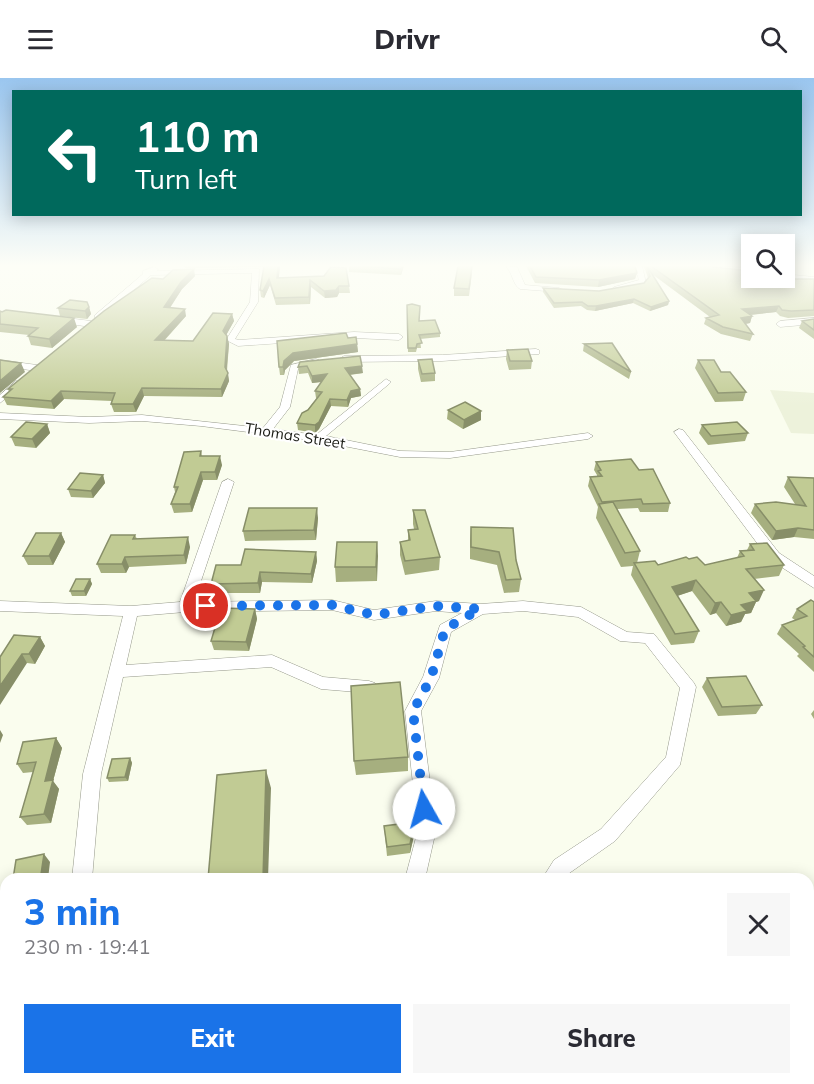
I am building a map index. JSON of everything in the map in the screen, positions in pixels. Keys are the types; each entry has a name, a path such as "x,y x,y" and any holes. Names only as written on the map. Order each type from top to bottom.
{"street":[{"path":"82,331 103,313"},
{"path":"247,313 230,340 238,343 354,335 399,337"},
{"path":"48,319 91,324"},
{"path":"780,324 814,321"},
{"path":"267,430 285,407 294,367 327,361 536,352"},
{"path":"0,400 46,361"},
{"path":"0,363 37,368"},
{"path":"318,438 386,382"},
{"name":"Thomas Street","path":"0,416 88,420 142,418 267,430 400,454 450,455 588,436"},
{"path":"679,432 774,556 814,584"},
{"path":"185,607 228,482"},
{"path":"0,606 131,611 185,607 332,605 374,615 436,606 480,609 523,606 581,612 625,637 649,638 688,687 674,760 608,835 561,867 556,873"},
{"path":"416,873 427,830 413,711 431,678 445,629 480,609"},
{"path":"83,873 92,774 131,611"},
{"path":"118,671 272,662 321,683 359,688 386,687"}],"shaded area":[{"path":"770,390 814,393 814,434 791,433"}],"building":[{"path":"0,313 31,313 74,318 49,339 28,336 38,328 0,324"},
{"path":"102,313 181,313 155,340 193,341 213,313 232,314 223,331 227,336 225,367 228,373 221,389 142,388 133,404 111,404 115,393 61,391 51,401 3,397 12,389 8,389"},
{"path":"407,313 420,313 419,321 435,320 440,333 419,335 422,343 417,344 416,348 408,348"},
{"path":"716,313 748,313 752,316 741,318 753,334 723,327 706,318 719,315"},
{"path":"814,319 814,330 802,321"},
{"path":"346,333 348,338 356,337 357,344 293,353 284,361 283,367 279,367 277,341"},
{"path":"612,343 631,372 584,344"},
{"path":"528,349 532,361 510,361 507,350"},
{"path":"360,356 362,366 345,368 360,389 351,391 347,400 330,399 319,422 315,425 297,423 302,413 308,410 322,392 315,391 327,374 312,376 307,366 298,367 300,362"},
{"path":"432,359 435,373 422,374 418,360"},
{"path":"0,360 21,363 0,381"},
{"path":"698,360 714,360 721,372 730,372 746,392 718,393"},
{"path":"465,402 481,411 464,420 448,410"},
{"path":"26,422 47,424 32,439 11,437"},
{"path":"737,422 748,433 711,436 702,425"},
{"path":"201,451 200,456 220,456 215,472 201,472 190,504 171,504 178,487 174,487 184,452"},
{"path":"631,459 639,470 653,469 670,503 643,504 641,499 602,502 590,477 602,476 596,462"},
{"path":"80,473 103,475 91,491 68,489"},
{"path":"788,477 814,478 814,530 798,528 776,531 755,504 776,502 806,506"},
{"path":"613,502 640,551 625,553 599,504"},
{"path":"249,508 317,508 314,530 243,531"},
{"path":"413,510 425,510 440,557 405,561 400,542 410,540 408,530 418,529"},
{"path":"471,527 513,528 516,560 521,579 506,580 499,552 471,547"},
{"path":"36,533 61,533 49,556 23,556"},
{"path":"111,535 135,535 133,539 188,537 184,555 125,557 122,564 97,564"},
{"path":"337,542 377,542 376,567 335,567"},
{"path":"767,543 784,565 746,569 764,590 749,593 756,601 741,605 747,611 731,615 721,602 715,603 696,580 672,587 699,631 675,634 634,563 655,561 658,565 686,557 689,559 697,557 705,565 744,556 740,551 754,550 750,544"},
{"path":"245,549 316,552 311,574 260,572 258,583 211,584 216,565 241,565"},
{"path":"76,579 90,579 84,591 70,591"},
{"path":"811,600 814,602 814,657 782,625 807,616 797,609"},
{"path":"221,608 255,609 246,642 211,641"},
{"path":"14,635 40,637 29,654 22,654 0,686 0,657"},
{"path":"746,676 762,705 722,707 707,678"},
{"path":"400,682 408,757 354,761 351,686"},
{"path":"56,738 45,781 53,780 44,814 20,817 36,762 17,764 23,742"},
{"path":"130,758 125,777 107,778 112,759"},
{"path":"266,770 263,873 209,873 217,775"},
{"path":"415,822 410,844 387,847 384,826"},
{"path":"44,854 41,873 14,873 16,860"}],"route":[{"path":"206,606 332,605 374,615 436,606 480,609 445,629 431,678 413,711 424,809"}]}
